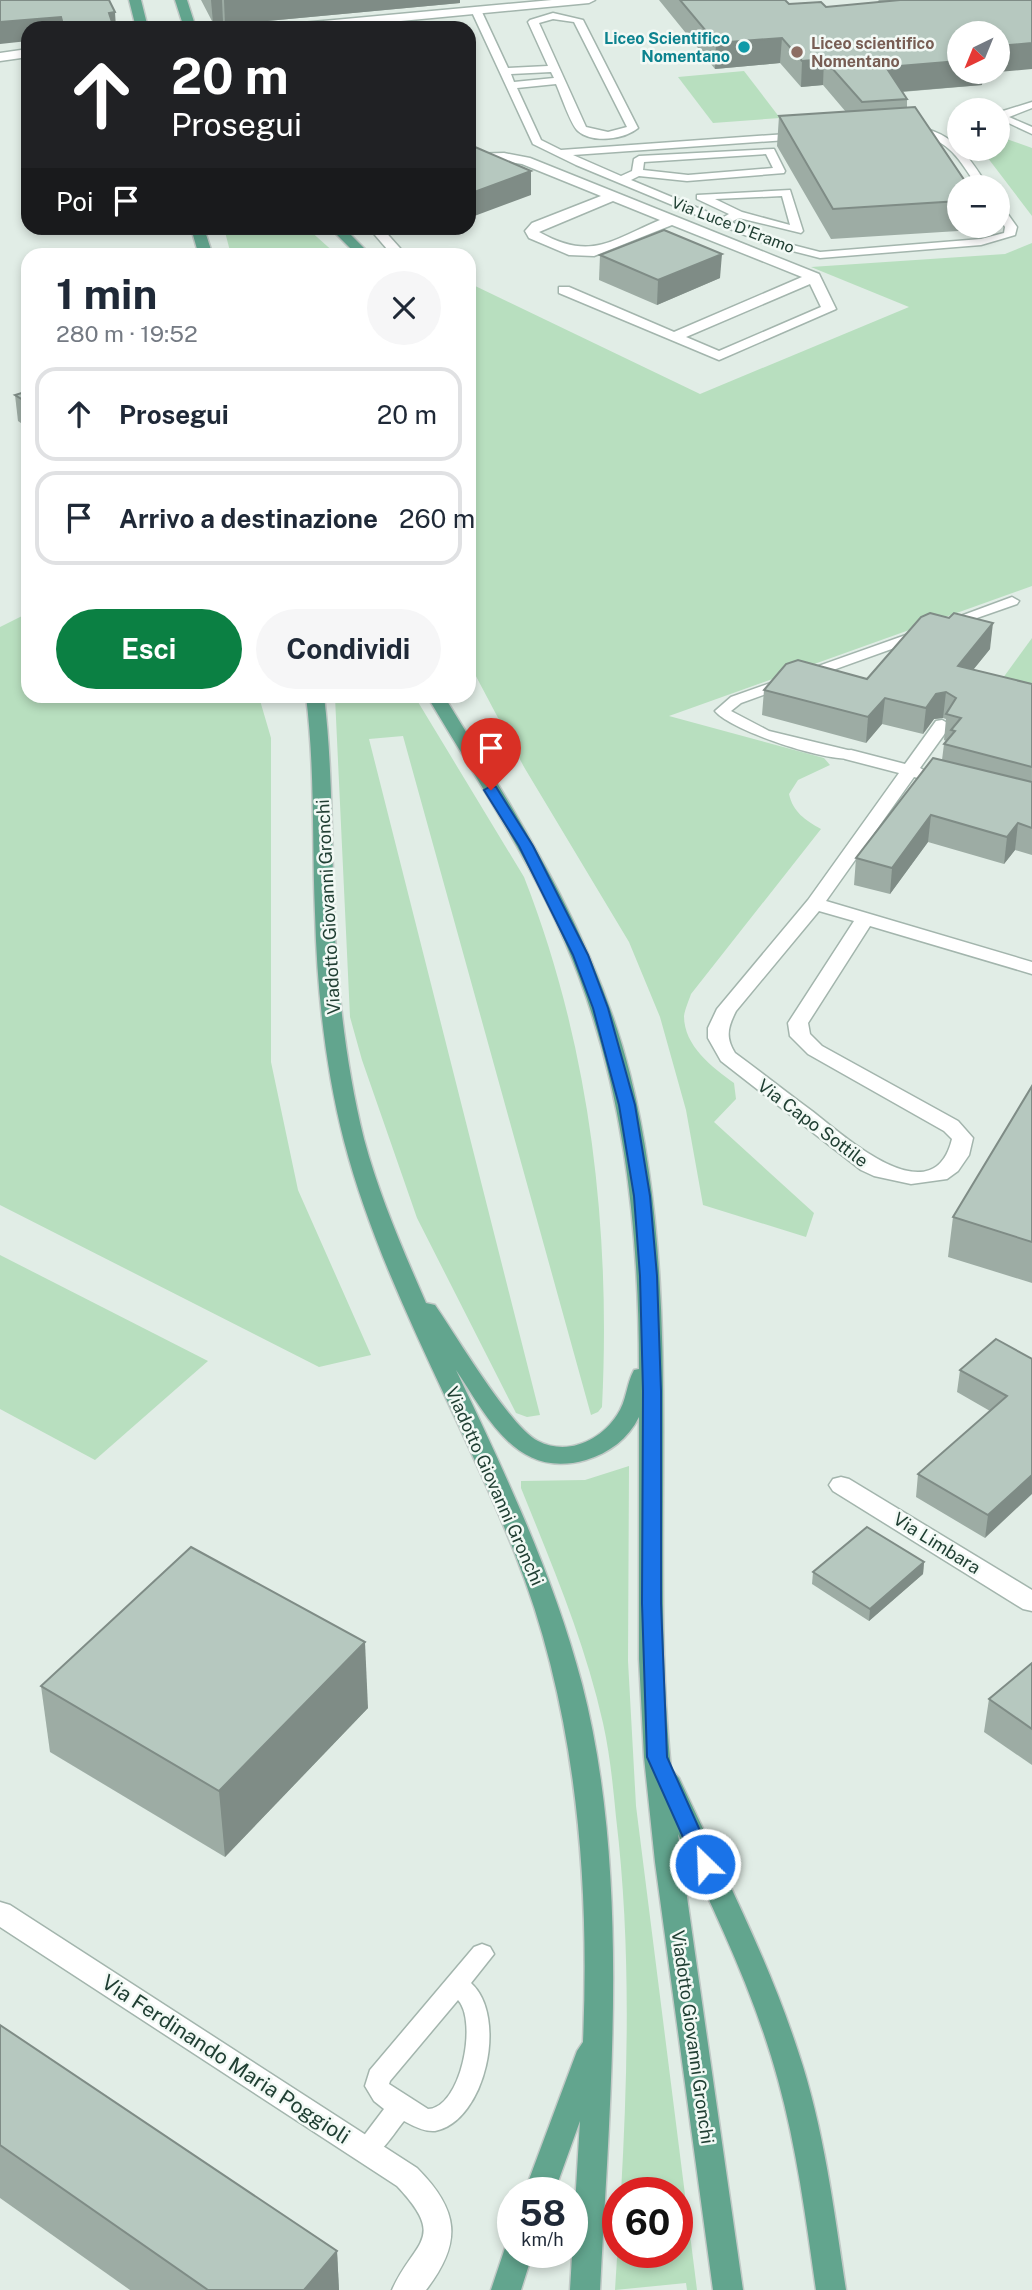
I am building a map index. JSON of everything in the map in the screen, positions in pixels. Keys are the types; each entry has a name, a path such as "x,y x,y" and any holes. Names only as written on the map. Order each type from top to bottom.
{"main road":[{"path":"135,0 140,21"},
{"path":"181,0 188,21"},
{"path":"342,235 355,244"},
{"path":"345,235 359,248"},
{"name":"Viadotto Giovanni Gronchi","path":"317,703 321,756 326,950 337,1055 355,1144 403,1277 522,1543 547,1607 568,1679 585,1758 598,1934 597,2036 585,2290"},
{"name":"Viadotto Giovanni Gronchi","path":"439,703 531,856 591,979 614,1050 627,1105 642,1196 649,1276 652,1616 657,1757 728,2290"},
{"path":"403,1277 514,1436 542,1452 567,1456 582,1454 612,1437 628,1422 639,1399 649,1276"},
{"path":"657,1757 766,1999 785,2054 813,2171 831,2290"},
{"path":"545,2177 597,2036"},
{"path":"506,2290 513,2268"}],"street":[{"path":"363,21 589,0"},
{"path":"0,57 21,54"},
{"path":"476,158 504,157 525,161 814,277 829,309 719,356 564,290"},
{"path":"613,196 537,226 532,231 534,235 573,252 594,252 672,220"},
{"path":"382,235 394,248"},
{"path":"674,337 814,277"},
{"path":"942,725 815,904 1032,968"},
{"path":"851,755 934,777"},
{"name":"Via Capo Sottile","path":"815,904 727,1009 717,1029 716,1038 737,1066 867,1165 902,1178 923,1179 941,1173 953,1164 962,1151 963,1138 951,1126 815,1050 800,1036 797,1028 865,919"},
{"name":"Via Limbara","path":"841,1485 1032,1602"},
{"name":"Via Ferdinando Maria Poggioli","path":"0,1913 407,2176 419,2187 438,2219 435,2251 407,2290"}],"lane":[{"name":"Via Luce D'Eramo","path":"477,10 537,142 560,153 773,243 820,255 999,238"},
{"path":"553,16 579,20 634,128 621,134 606,135 592,134 582,129 560,81 533,22 553,16"},
{"path":"505,71 555,69"},
{"path":"510,85 560,81"},
{"path":"1030,129 1003,118 1007,113 1032,105"},
{"path":"899,130 925,130 940,135 953,144 975,175"},
{"path":"560,153 810,135"},
{"path":"622,180 637,173 687,178 780,171 770,151 639,159 637,173"},
{"path":"786,192 797,231 744,216 701,197 786,192"},
{"path":"722,222 744,216 792,213"},
{"path":"851,755 748,729 731,721 722,711 736,700 1012,601"},
{"path":"456,1984 471,1998 477,2014 477,2050 472,2075 459,2100 448,2113 436,2120 425,2120 383,2096 377,2086 378,2077 456,1984 482,1954"},
{"path":"365,2150 401,2107"}],"green space":[{"path":"744,71 780,118 713,123 678,77"},
{"path":"1010,140 1032,148 1032,216 1010,187 1010,175 1001,175 990,161 1010,161"},
{"path":"226,235 315,235 329,248 229,248"},
{"path":"1032,243 1032,586 669,716 824,758 830,765 798,780 789,794 793,806 801,815 821,829 691,994 684,1016 685,1027 694,1046 709,1063 734,1083 736,1099 714,1122 814,1213 806,1237 703,1205 686,1110 660,1017 629,942 524,767 476,676 476,286 700,394 909,307 811,267 1005,254"},
{"path":"21,616 21,703 261,703 271,738 271,1062 298,1190 371,1355 319,1367 0,1205 0,627"},
{"path":"1032,638 1032,698 995,689"},
{"path":"335,703 419,703 524,877 547,941 565,1006 580,1071 599,1205 604,1340 602,1407 598,1412 591,1415 403,736 369,739 540,1415 527,1417 516,1413 417,1218 362,1060 350,1017"},
{"path":"0,1255 208,1361 95,1460 0,1409"},
{"path":"629,1466 628,1661 636,1806 683,2177 622,2177 626,1958 621,1864 609,1758 596,1693 577,1633 521,1488 521,1481 585,1480"},
{"path":"693,2258 697,2290 687,2290 686,2283 615,2290 616,2268 693,2268"}],"building":[{"path":"0,0 109,0 115,12 109,13 112,21 62,21 61,17 0,22"},
{"path":"680,0 785,0 789,4 821,2 826,7 900,0 1032,0 1032,43 1010,45 1010,21 947,21 947,62 886,67 907,99 862,102 824,59 802,61 782,38 716,43"},
{"path":"915,107 947,154 947,161 951,161 961,175 947,175 947,202 833,209 779,116"},
{"path":"476,147 531,171 476,191"},
{"path":"664,230 722,254 658,280 600,255"},
{"path":"930,613 949,618 954,613 993,623 958,666 1032,684 1032,767 944,744 961,718 946,714 956,698 946,692 936,694 926,708 885,698 868,717 764,690 786,664 798,660 867,679 921,617"},
{"path":"933,758 1032,782 1032,828 1018,823 1007,837 931,815 892,868 856,858"},
{"path":"1032,1086 1032,1242 953,1217"},
{"path":"996,1339 1032,1359 1032,1475 988,1515 918,1474 1007,1396 960,1370"},
{"path":"867,1527 924,1562 870,1609 813,1572"},
{"path":"191,1547 365,1642 219,1791 41,1686"},
{"path":"1032,1663 1032,1729 989,1699"},
{"path":"0,2025 337,2251 304,2290 208,2290 0,2145"}],"place":[{"name":"Liceo Scientifico Nomentano","path":"744,47"},
{"name":"Liceo scientifico Nomentano","path":"797,52"}],"route":[{"path":"491,790 526,846 581,955 614,1050 627,1105 642,1196 649,1276 652,1391 650,1520 657,1757 705,1864"}]}
